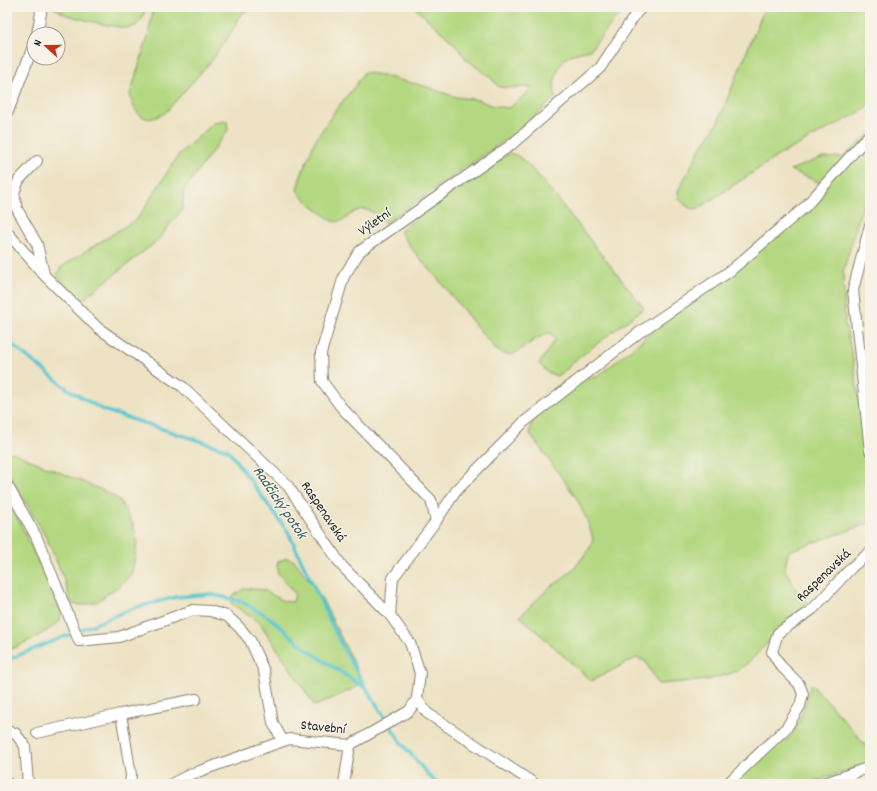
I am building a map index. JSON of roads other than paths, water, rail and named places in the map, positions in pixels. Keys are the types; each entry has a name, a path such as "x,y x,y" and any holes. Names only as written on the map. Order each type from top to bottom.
{"street":[{"path":"38,26 41,13 40,7"},
{"name":"Výletní","path":"436,521 431,500 341,407 322,381 321,353 344,276 360,250 511,145 600,68 637,12 643,7"},
{"path":"7,114 26,65"},
{"path":"390,615 393,578 436,521 456,491 524,422 640,332 730,271 805,207 870,134"},
{"path":"37,161 19,180 14,193 17,209 37,244 45,276"},
{"path":"870,225 853,290 870,451"},
{"name":"Raspenavská","path":"7,232 45,276 98,328 183,388 288,486 342,566 390,615 410,643 420,673 417,699"},
{"path":"7,485 36,536 79,641 119,637 193,610 210,611 227,616 250,640 264,671 273,723 282,741"},
{"name":"Raspenavská","path":"727,784 787,727 800,706 803,694 799,684 780,665 772,652 778,633 813,609 852,568 870,552"},
{"path":"37,733 196,699"},
{"path":"417,699 426,713 535,784"},
{"name":"Stavební","path":"171,784 190,775 290,739 350,745 409,711 417,699"},
{"path":"121,714 131,776 130,784"},
{"path":"7,731 15,733 25,746 28,784"},
{"path":"344,784 350,745"},
{"path":"816,784 828,782 870,767"}],"waterway":[{"name":"Radčický potok","path":"7,339 16,348 69,390 103,410 228,450 288,532 343,648 366,688 402,744 437,784"},
{"path":"7,660 134,608 176,597 210,594 240,601 269,617 306,649 365,688"}]}
